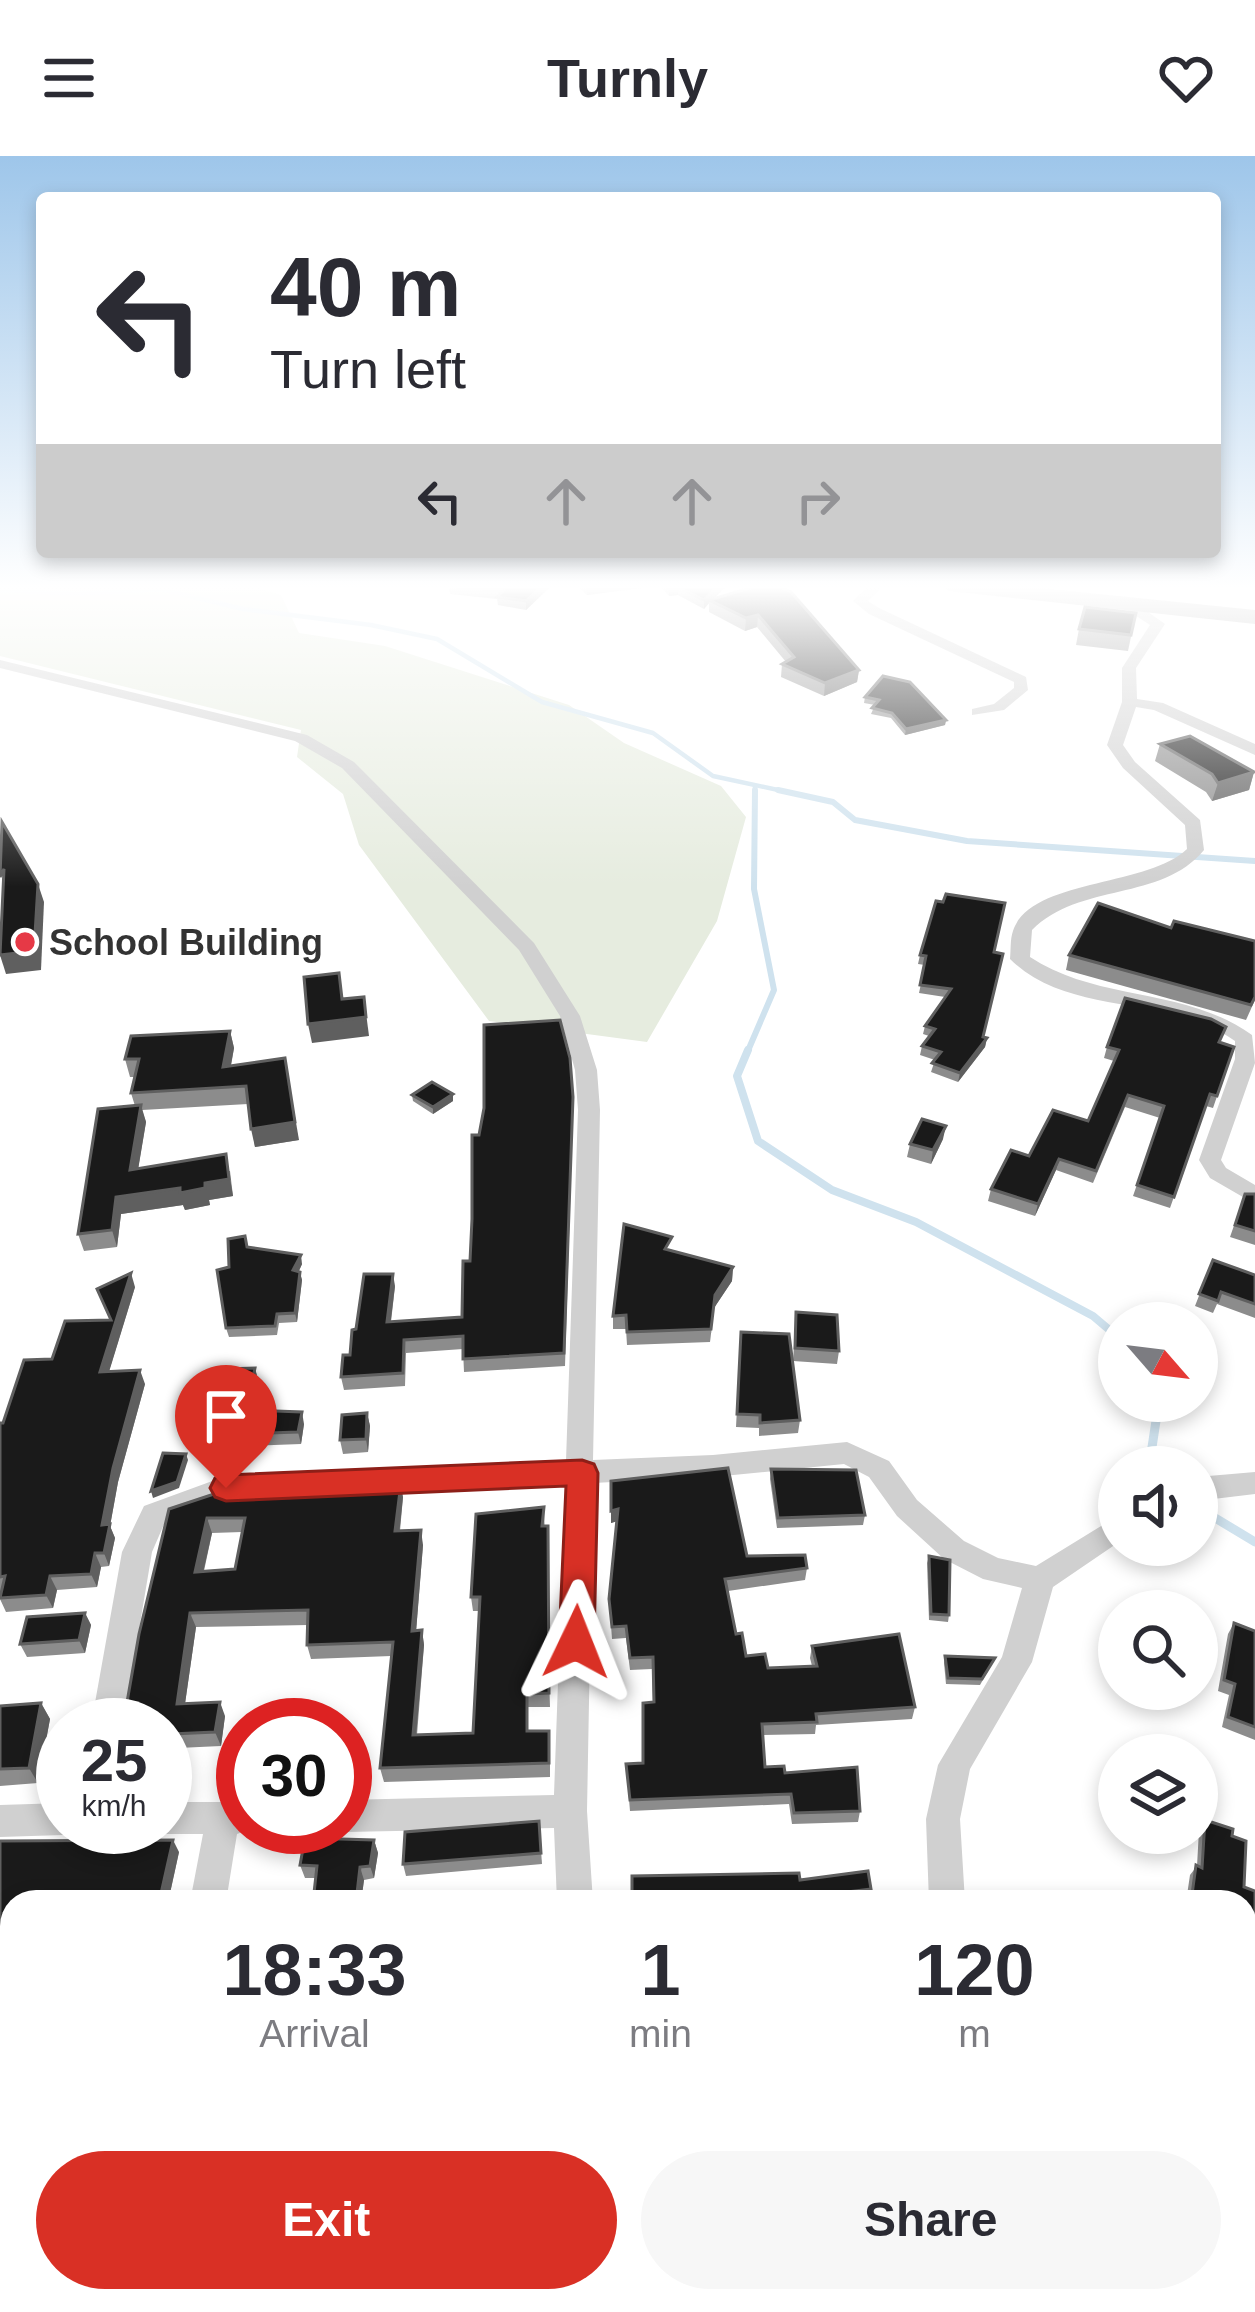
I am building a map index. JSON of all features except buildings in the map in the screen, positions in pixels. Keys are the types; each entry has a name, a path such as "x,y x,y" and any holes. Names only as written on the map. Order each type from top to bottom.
{"street":[{"path":"88,686 302,738 348,765 527,947 570,1016 586,1070 589,1179 570,1811 574,1890"},
{"path":"977,712 1000,707 1021,686"},
{"path":"1130,686 1130,702 1115,745 1129,766 1195,824 1200,838 1197,848 1190,861 1171,870 1129,885 1074,893 1031,916 1018,939 1020,958 1046,976 1205,1018 1240,1033 1248,1046 1246,1059 1210,1160 1218,1173 1255,1196"},
{"path":"1130,702 1158,706 1255,750"},
{"path":"112,1698 137,1552 154,1514 199,1495 260,1484 582,1473 856,1455 879,1469 907,1508 954,1550 993,1570 1040,1579"},
{"path":"1218,1487 1255,1483"},
{"path":"946,1890 943,1819 954,1766 1016,1662 1040,1579 1098,1541"},
{"path":"372,1815 570,1811"},
{"path":"0,1821 36,1820"},
{"path":"212,1890 222,1854"}],"shaded area":[{"path":"120,686 509,686 569,705 624,743 721,786 746,817 717,921 647,1042 489,1021 359,845 343,794 297,757 301,730"}],"waterway":[{"path":"515,686 542,702 653,733 713,776 792,793"},
{"path":"747,1053 774,990 754,889 755,790"},
{"path":"778,790 833,802 855,820 967,841 1255,861"},
{"path":"748,1050 737,1076 758,1141 832,1190 916,1222 1098,1320"},
{"path":"1152,1446 1156,1422"},
{"path":"1218,1520 1255,1542"}],"place":[{"name":"School Building","path":"25,942"}],"route":[{"path":"226,1488 582,1473 576,1642"}]}
